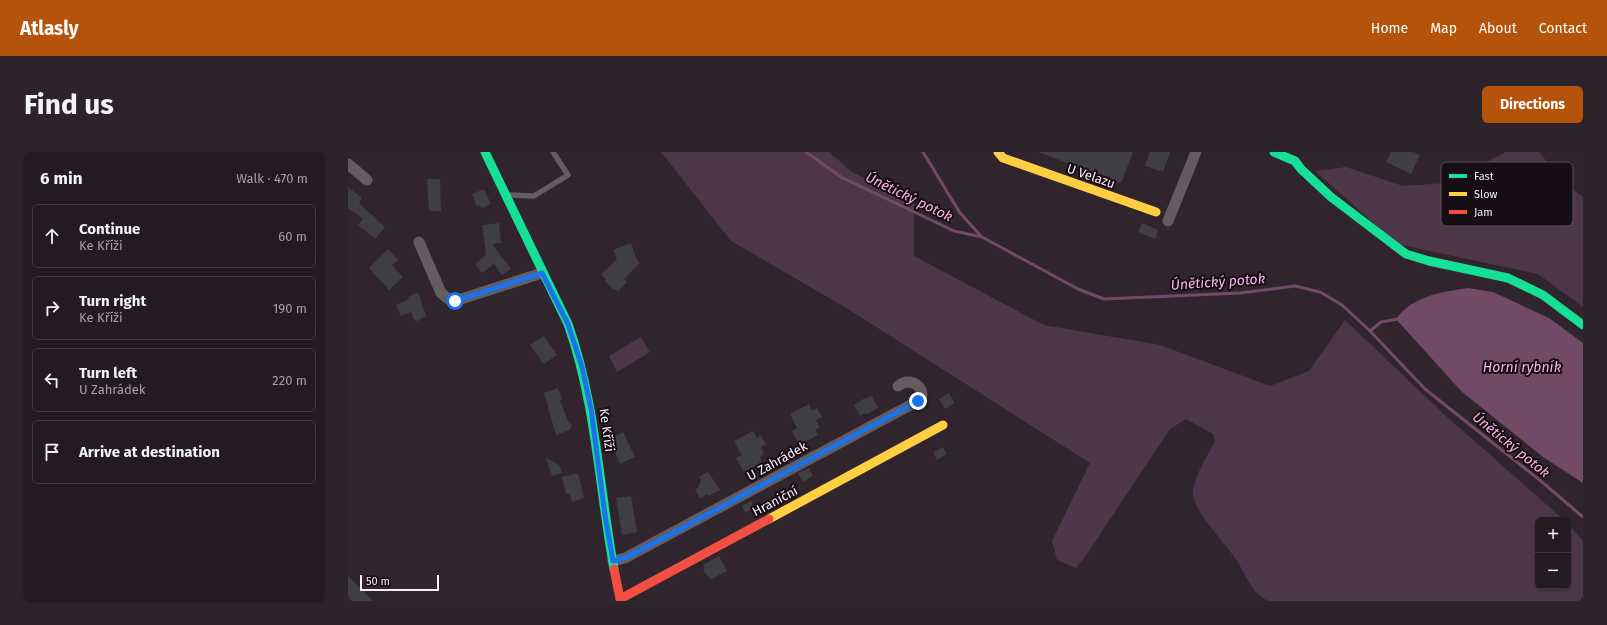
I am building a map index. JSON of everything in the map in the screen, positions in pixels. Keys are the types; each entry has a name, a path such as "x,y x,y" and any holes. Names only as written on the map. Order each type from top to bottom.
{"street":[{"name":"Ke Kříži","path":"485,152 542,273 568,324 582,367 591,409 605,515 620,599"},
{"name":"U Velazu","path":"998,152 1003,158 1156,212"},
{"path":"1168,221 1196,152"},
{"path":"1274,152 1295,160 1301,169 1331,197 1406,254 1429,261 1508,278 1543,295 1583,325"},
{"path":"348,164 367,180"},
{"path":"419,242 441,293 447,298 455,301 542,273"},
{"name":"U Zahrádek","path":"613,561 625,558 725,505 918,401 922,395 921,390 916,384 909,381 903,382 898,386"},
{"name":"Hraniční","path":"620,599 943,425"}],"lane":[{"path":"505,195 534,196 568,175 553,152"}],"shaded area":[{"path":"661,152 829,152 852,172 914,201 914,256 1044,325 1160,345 1270,386 1309,371 1345,320 1446,416 1561,517 1535,517 1535,589 1571,589 1571,527 1583,541 1583,601 1268,601 1255,591 1237,561 1199,511 1193,495 1193,489 1201,468 1215,442 1213,434 1186,419 1170,429 1087,554 1076,568 1057,560 1052,541 1090,463 848,309 731,241"},
{"path":"1506,152 1539,152 1547,162 1486,162"},
{"path":"1346,167 1403,186 1441,183 1441,226 1573,226 1573,190 1583,197 1583,307 1538,274 1397,244 1315,171"},
{"path":"641,337 650,352 617,372 609,356"}],"water":[{"name":"Horní rybník","path":"1468,288 1493,292 1549,318 1583,343 1583,483 1543,457 1461,391 1396,319 1410,305 1428,296"}],"building":[{"path":"1038,152 1133,152 1121,183"},
{"path":"1150,152 1170,152 1163,172 1145,166"},
{"path":"1391,152 1413,152 1420,155 1411,174 1386,162"},
{"path":"427,179 440,179 441,211 429,211"},
{"path":"348,187 362,198 359,203 385,227 375,239 358,225 363,219 348,208"},
{"path":"484,189 491,204 482,208 480,205 477,206 472,194"},
{"path":"499,223 501,243 492,244 511,269 502,275 494,264 482,273 475,264 486,255 482,225"},
{"path":"1142,223 1158,230 1156,239 1138,232"},
{"path":"631,243 637,260 640,263 624,279 627,282 618,292 605,281 606,280 601,274 617,259 613,250"},
{"path":"388,249 398,260 392,265 403,277 389,290 369,268"},
{"path":"418,292 426,316 417,321 414,320 411,312 401,316 396,305 409,299 408,297"},
{"path":"544,336 557,355 544,364 530,345"},
{"path":"558,388 562,399 560,400 566,416 569,423 572,424 570,430 556,435 544,393"},
{"path":"949,393 954,403 945,409 939,399"},
{"path":"872,396 878,408 860,416 854,405 861,400"},
{"path":"809,404 812,411 817,408 822,417 816,420 820,427 815,430 818,435 799,445 792,431 797,428 790,414"},
{"path":"753,431 757,438 761,435 766,444 761,447 764,454 760,457 762,462 744,472 736,458 742,455 734,441"},
{"path":"623,432 635,457 620,464 609,439"},
{"path":"943,447 947,454 937,460 933,452"},
{"path":"546,458 559,465 562,473 552,476"},
{"path":"809,468 813,476 803,482 798,473"},
{"path":"708,472 720,490 709,496 708,494 700,498 695,489 698,488 701,480 699,477"},
{"path":"578,473 584,498 572,502 570,494 566,494 562,477"},
{"path":"631,496 637,532 622,535 616,498"},
{"path":"751,501 754,508 745,513 742,506"},
{"path":"719,556 727,571 711,579 703,571 705,568 703,565"},
{"path":"348,576 373,601 348,601"}],"waterway":[{"name":"Únětický potok","path":"806,152 841,177 954,231 982,237 1078,289 1104,299 1240,293 1295,286 1320,292 1342,305 1370,331 1425,389 1542,482 1583,517"},
{"path":"923,152 960,213 982,237"},
{"path":"1370,331 1381,322 1398,319"}],"traffic: fast":[{"path":"485,152 568,324 585,384 591,415 614,569"},
{"path":"1274,152 1295,161 1301,169 1331,197 1406,254 1429,261 1508,278 1543,295 1583,325"}],"traffic: slow":[{"path":"998,152 1003,158 1156,212"},
{"path":"769,519 943,425"}],"traffic: jam":[{"path":"614,569 620,599 769,519"}],"route":[{"path":"455,301 542,273 568,324 582,367 591,409 605,515 613,561 625,558 658,541 918,401"}]}
